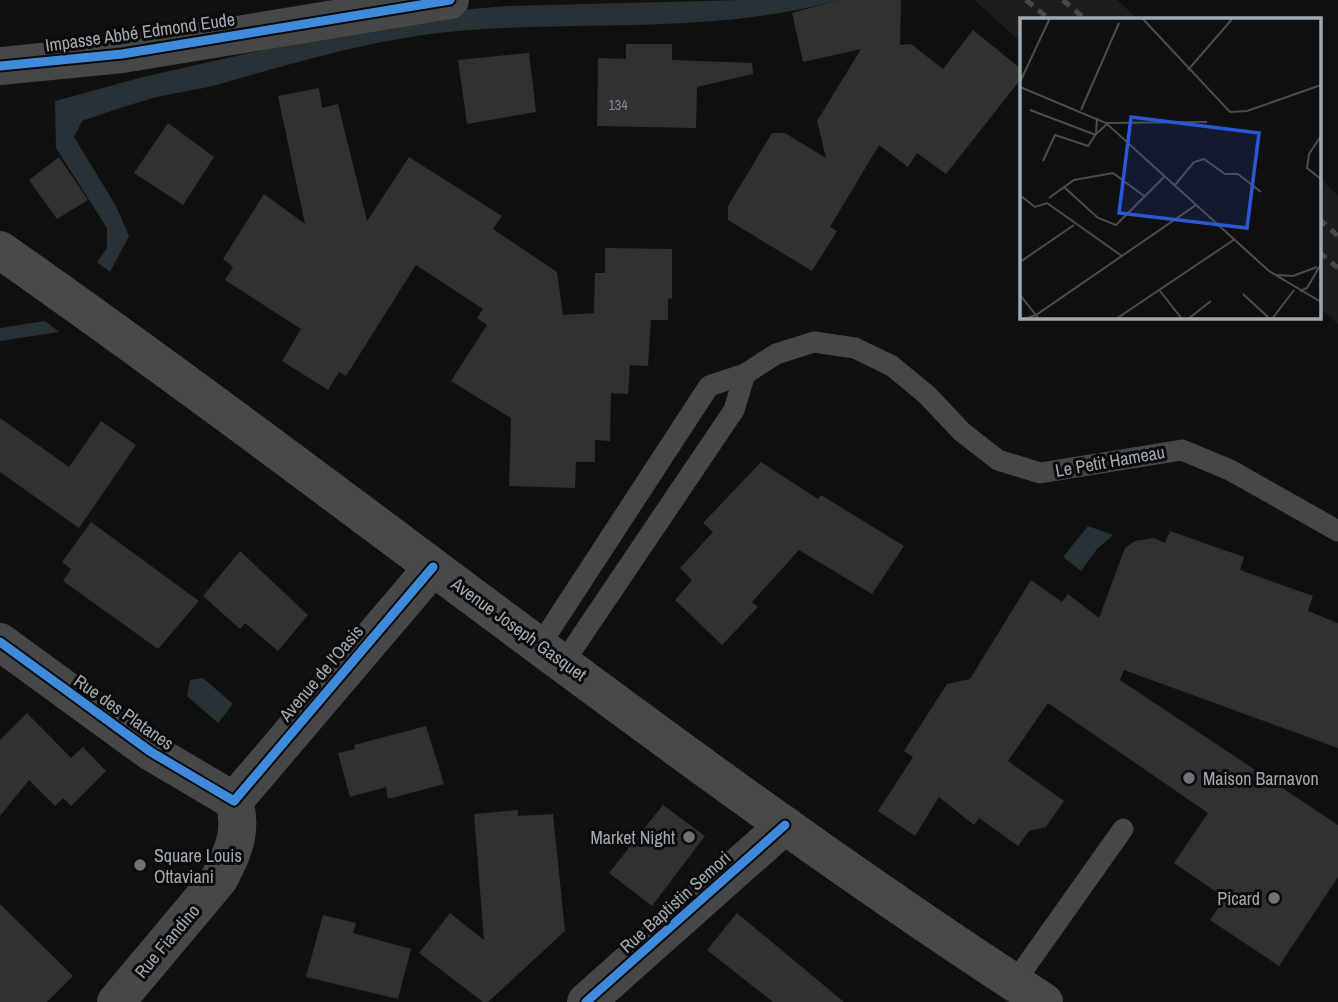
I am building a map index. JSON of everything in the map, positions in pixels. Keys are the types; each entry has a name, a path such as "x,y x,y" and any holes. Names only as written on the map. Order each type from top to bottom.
{"main road":[{"name":"Avenue Joseph Gasquet","path":"0,250 130,341 785,825 1029,992"}],"street":[{"name":"Impasse Abbé Edmond Eude","path":"0,66 122,54 450,0"},
{"name":"Avenue de l'Oasis","path":"234,801 433,567"},
{"name":"Rue des Platanes","path":"0,642 151,752 234,801"},
{"name":"Rue Fiandino","path":"116,1002 219,879 232,855 237,838 239,824 234,801"},
{"name":"Rue Baptistin Semori","path":"586,1002 785,825"}],"lane":[{"name":"Le Petit Hameau","path":"552,653 709,386 745,374 776,354 814,342 855,348 892,366 927,396 961,432 998,460 1040,473 1182,450 1230,470 1338,531"},
{"path":"552,653 734,410 745,374"},
{"path":"1029,992 1123,829"}],"shaded area":[{"path":"838,0 791,11 697,22 506,28 428,34 338,52 211,86 152,98 82,121 74,137 116,206 129,236 110,272 97,262 107,248 107,228 56,148 55,101 143,77 391,21 459,10 508,6"},
{"path":"974,0 1117,0 1137,18 1020,18 1020,41"},
{"path":"1320,179 1338,195 1338,324 1320,308"},
{"path":"45,321 59,332 0,341 0,328"},
{"path":"1088,526 1113,535 1097,549 1081,571 1063,557"},
{"path":"203,678 233,704 218,723 187,696 190,680"}],"building":[{"path":"838,0 901,0 900,45 911,44 943,69 973,30 1020,68 1020,80 946,174 917,153 908,167 879,145 830,227 837,231 812,271 728,220 728,206 772,133 785,133 826,158 817,121 861,49 803,62 792,13"},
{"path":"626,44 672,44 672,60 752,63 753,74 697,87 696,128 597,126 598,58 626,59"},
{"path":"529,53 536,112 467,124 458,60"},
{"path":"319,88 322,108 338,104 367,221 409,157 502,216 493,229 557,272 563,315 594,313 595,273 605,273 605,248 672,249 672,299 668,298 668,320 651,320 648,366 630,365 628,394 611,393 610,441 595,440 595,462 576,462 575,488 509,486 511,418 451,381 487,325 477,318 483,309 416,265 346,376 339,372 328,390 282,361 301,329 225,280 233,267 223,259 264,194 305,224 278,96"},
{"path":"168,123 214,157 183,205 134,173"},
{"path":"59,157 88,200 57,219 29,180"},
{"path":"0,418 69,467 101,421 136,445 79,528 0,472"},
{"path":"761,462 818,499 821,495 904,546 872,594 799,550 752,602 758,607 722,645 675,600 692,580 680,568 713,532 703,523"},
{"path":"91,522 199,601 158,649 63,581 71,569 62,562"},
{"path":"1170,531 1244,557 1240,570 1313,596 1308,611 1338,623 1338,748 1124,670 1120,680 1338,825 1338,877 1279,966 1210,920 1225,898 1174,863 1208,813 1048,703 1008,761 1064,801 1046,827 1029,831 1018,846 979,818 974,825 939,797 915,836 878,811 913,757 904,751 947,684 970,679 1031,580 1062,602 1068,594 1099,618 1125,548 1135,541 1154,538 1165,543"},
{"path":"240,551 308,615 278,651 245,623 240,629 203,596"},
{"path":"27,713 71,758 83,747 106,771 71,806 63,798 55,806 29,780 0,816 0,740"},
{"path":"426,726 444,784 388,799 386,787 350,797 338,753 355,749 354,745"},
{"path":"663,805 705,836 652,906 609,873"},
{"path":"518,810 518,816 553,814 565,931 488,1002 483,1002 419,953 450,913 484,940 474,814"},
{"path":"0,904 73,976 47,1002 0,1002"},
{"path":"737,913 844,1002 773,1002 707,950"},
{"path":"323,915 356,923 353,933 411,949 398,999 306,977"}],"railway":[{"path":"1026,0 1048,18"},
{"path":"1063,0 1084,18"},
{"path":"1320,220 1338,236"},
{"path":"1320,253 1338,268"}],"cycle path":[{"path":"0,66 122,54 450,0"},
{"path":"0,642 151,752 234,801 433,567"},
{"path":"586,1002 785,825"}],"place":[{"name":"Maison Barnavon","path":"1189,778"},
{"name":"Market Night","path":"689,837"},
{"name":"Square Louis Ottaviani","path":"140,865"},
{"name":"Picard","path":"1274,898"}]}
